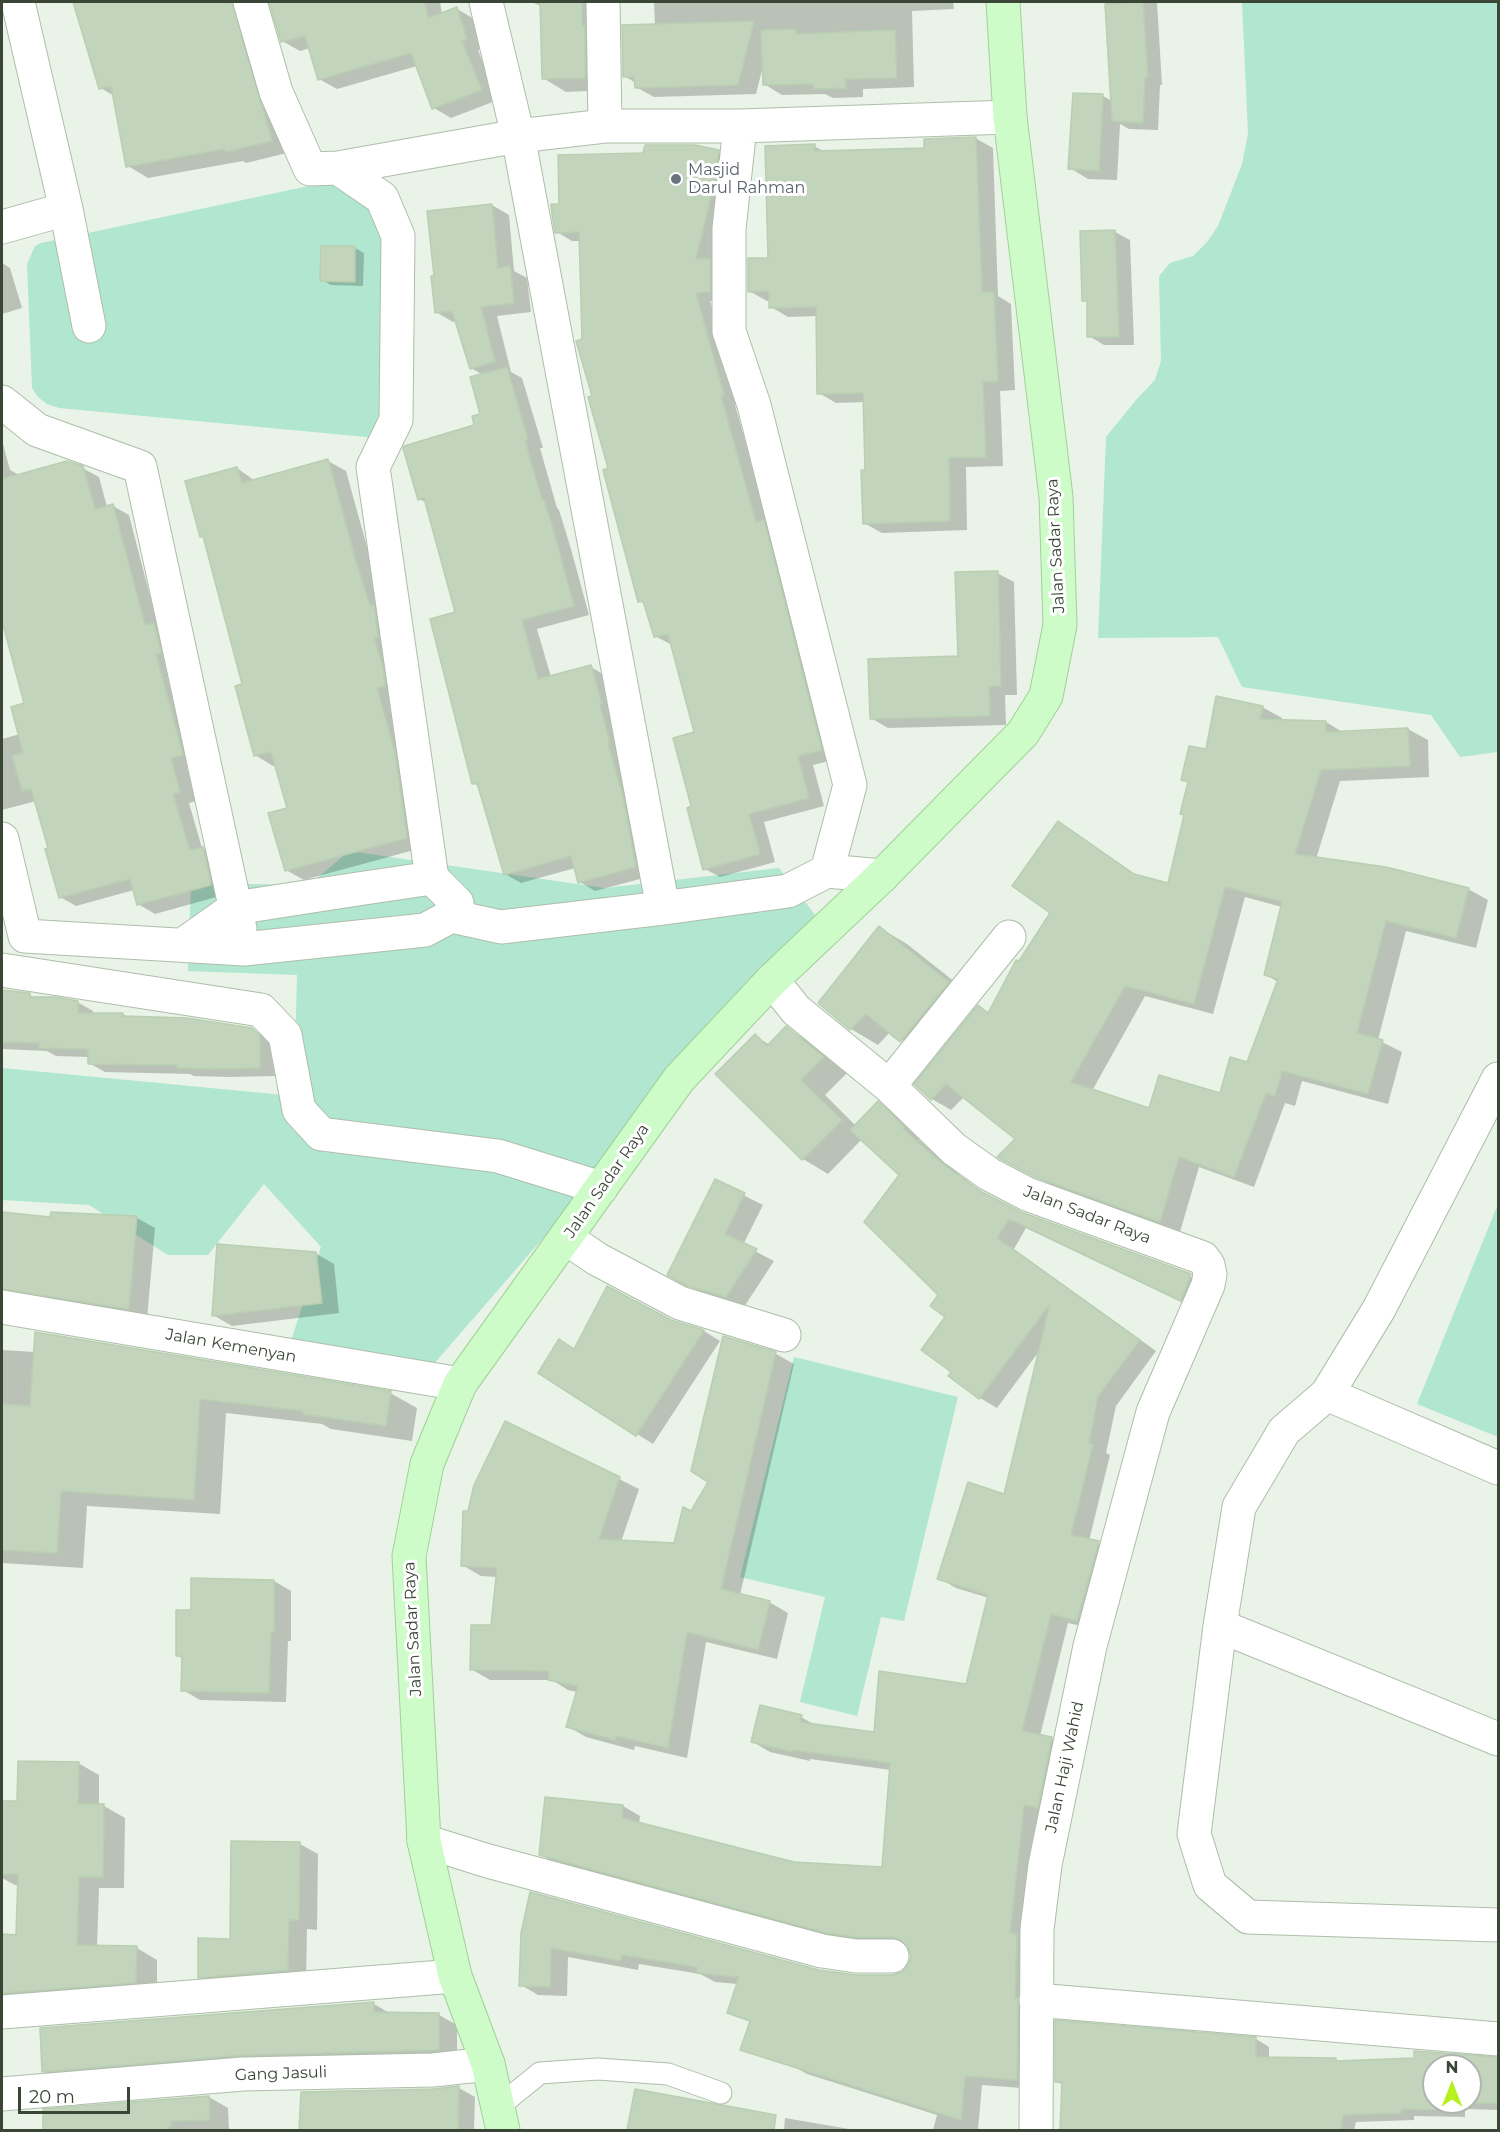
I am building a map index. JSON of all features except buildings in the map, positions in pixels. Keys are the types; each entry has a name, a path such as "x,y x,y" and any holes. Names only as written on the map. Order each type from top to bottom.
{"street":[{"path":"18,2 66,209 89,326"},
{"path":"250,2 276,92 310,170 338,168 518,136 605,126 740,126 1010,117"},
{"path":"486,2 518,136 663,908"},
{"path":"603,2 605,126"},
{"name":"Jalan Sadar Raya","path":"500,2119 488,2064 455,1976 424,1841 409,1556 427,1464 460,1384 679,1079 772,980 882,876 1023,733 1046,696 1060,625 1056,497 1010,117 1003,2"},
{"path":"740,126 729,229 729,332 754,405 850,785 827,871"},
{"path":"2,839 13,933 244,949 425,930 451,916 458,903 432,878 373,467 396,420 398,236 382,198 338,168"},
{"path":"2,228 66,209"},
{"path":"2,402 37,430 140,467 244,949"},
{"path":"451,916 501,927 788,891 827,871 882,876"},
{"path":"184,944 235,908 432,878"},
{"path":"889,1086 1009,937"},
{"path":"2,970 261,1010 285,1035 299,1110 321,1134 498,1156 601,1188"},
{"name":"Jalan Sadar Raya","path":"772,980 796,1010 889,1086 954,1149 989,1174 1027,1194 1203,1258 1210,1274 1208,1285 1153,1412"},
{"path":"1498,1079 1379,1309 1327,1394 1284,1431 1239,1507 1220,1626 1194,1834 1210,1886 1248,1917 1498,1925"},
{"path":"566,1238 597,1259 680,1303 784,1335"},
{"name":"Jalan Kemenyan","path":"2,1307 460,1384"},
{"path":"1327,1394 1498,1468"},
{"name":"Jalan Haji Wahid","path":"1036,2130 1037,1929 1045,1865 1090,1646 1153,1412"},
{"path":"1220,1626 1498,1739"},
{"path":"424,1841 488,1861 822,1951 856,1956 892,1956"},
{"path":"2,2012 455,1976"},
{"path":"1036,2000 1498,2039"},
{"name":"Gang Jasuli","path":"2,2094 243,2074 433,2070 488,2064"}],"lane":[{"path":"500,2119 540,2073 598,2069 668,2074 721,2092"}],"green space":[{"path":"1242,2 1498,2 1498,752 1460,757 1431,715 1242,687 1218,637 1098,638 1106,437 1155,380 1161,361 1159,276 1170,263 1193,256 1207,242 1218,226 1242,164 1248,134"},
{"path":"346,178 382,180 387,420 377,438 59,408 47,404 38,397 32,388 27,264 35,246"},
{"path":"349,851 605,888 779,868 819,920 413,1388 285,1360 321,1247 264,1184 208,1255 168,1255 89,1205 2,1200 2,1068 294,1096 297,975 188,971 191,883 309,885"},
{"path":"1498,1204 1498,1437 1417,1404"},
{"path":"794,1357 958,1397 904,1621 881,1617 857,1716 800,1702 825,1597 740,1577"}],"place":[{"name":"Masjid Darul Rahman","path":"676,179"}]}
